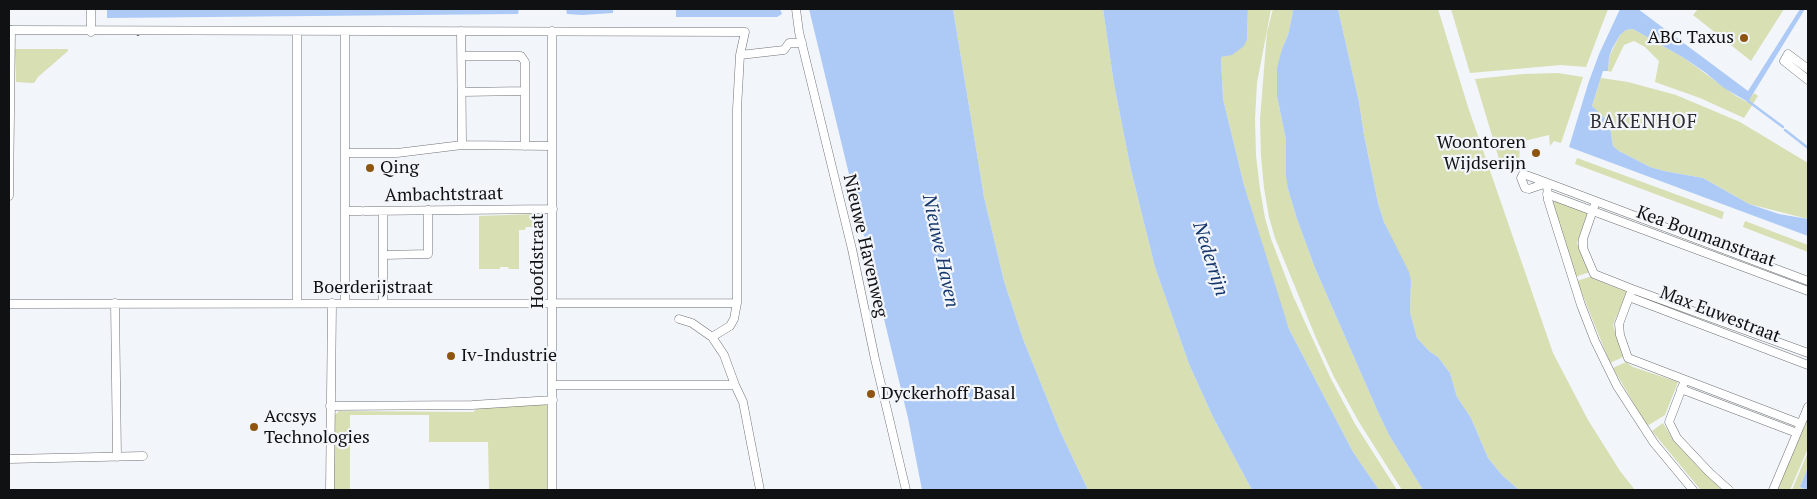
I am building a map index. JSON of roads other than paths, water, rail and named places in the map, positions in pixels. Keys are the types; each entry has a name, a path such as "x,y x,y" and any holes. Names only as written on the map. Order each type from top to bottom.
{"street":[{"path":"91,9 91,32"},
{"name":"Nieuwe Havenweg","path":"796,9 802,43 906,490"},
{"path":"9,196 10,30 91,32 745,32 740,54 737,109 737,303 734,319 730,326 712,337"},
{"path":"297,31 297,303"},
{"path":"345,31 345,303"},
{"path":"461,31 462,145"},
{"name":"Hoofdstraat","path":"552,31 552,490"},
{"path":"740,54 784,50 790,43 802,43"},
{"path":"1808,69 1788,54 1784,61 1808,80"},
{"path":"462,56 521,56 525,62 525,146"},
{"path":"462,92 525,91"},
{"path":"345,153 396,153 462,145 552,146"},
{"name":"Kea Boumanstraat","path":"1808,281 1547,183 1547,194 1808,291"},
{"path":"1547,194 1581,305 1595,342 1617,386 1654,443 1693,490"},
{"path":"1593,211 1596,202"},
{"name":"Ambachtstraat","path":"345,211 553,209"},
{"path":"383,255 428,254 428,210"},
{"path":"382,211 383,303"},
{"name":"Max Euwestraat","path":"1593,211 1582,242 1594,274 1630,293 1808,365"},
{"path":"1630,293 1619,324 1620,335 1628,358 1801,424"},
{"name":"Max Euwestraat","path":"1630,293 1808,353"},
{"path":"115,303 117,457"},
{"path":"330,490 332,303"},
{"name":"Boerderijstraat","path":"9,304 737,303"},
{"path":"680,318 692,323 712,337 724,355 743,402 760,490"},
{"path":"1685,380 1669,422 1677,438 1729,490"},
{"path":"553,385 735,385"},
{"path":"1682,389 1797,433"},
{"path":"330,406 472,405 553,400"},
{"path":"1773,490 1808,407"},
{"path":"9,459 143,456"}],"water":[{"path":"107,9 519,9 518,14 107,18"},
{"path":"566,9 613,9 613,13 567,14"},
{"path":"676,9 780,9 782,14 777,17 676,17"},
{"name":"Nieuwe Haven","path":"809,9 953,9 984,197 1004,281 1023,339 1060,431 1088,490 922,490 908,418"},
{"name":"Nederrijn","path":"1103,9 1248,9 1247,39 1244,46 1232,55 1221,57 1223,99 1244,185 1289,329 1353,452 1379,490 1252,490 1213,417 1189,364 1155,267 1131,170 1114,84"},
{"path":"1292,9 1338,9 1359,102 1378,203 1384,222 1409,272 1411,281 1410,312 1417,338 1429,351 1438,357 1450,373 1457,397 1471,418 1488,458 1502,475 1519,490 1423,490 1389,435 1378,412 1315,268 1288,189 1286,140 1277,96 1277,68 1288,35"},
{"path":"1620,9 1638,9 1748,91 1800,9 1805,9 1748,102 1724,88 1684,58 1633,29 1626,30 1620,35 1612,49 1609,57 1608,71 1603,71 1592,106 1606,119 1610,127 1613,146 1619,151 1650,167 1703,178 1749,204 1779,214 1808,219 1808,236 1569,147 1599,54"},
{"path":"1808,467 1808,488 1807,490 1800,487"}],"waterway":[{"path":"1748,101 1783,127"},
{"path":"1785,130 1808,148"}],"place":[{"name":"ABC Taxus","path":"1744,38"},
{"name":"Woontoren Wijdserijn","path":"1536,153"},
{"name":"Qing","path":"370,168"},
{"name":"Iv-Industrie","path":"451,356"},
{"name":"Dyckerhoff Basal","path":"871,394"},
{"name":"Accsys Technologies","path":"254,427"}],"district":[{"name":"BAKENHOF","path":"1644,123"}]}
